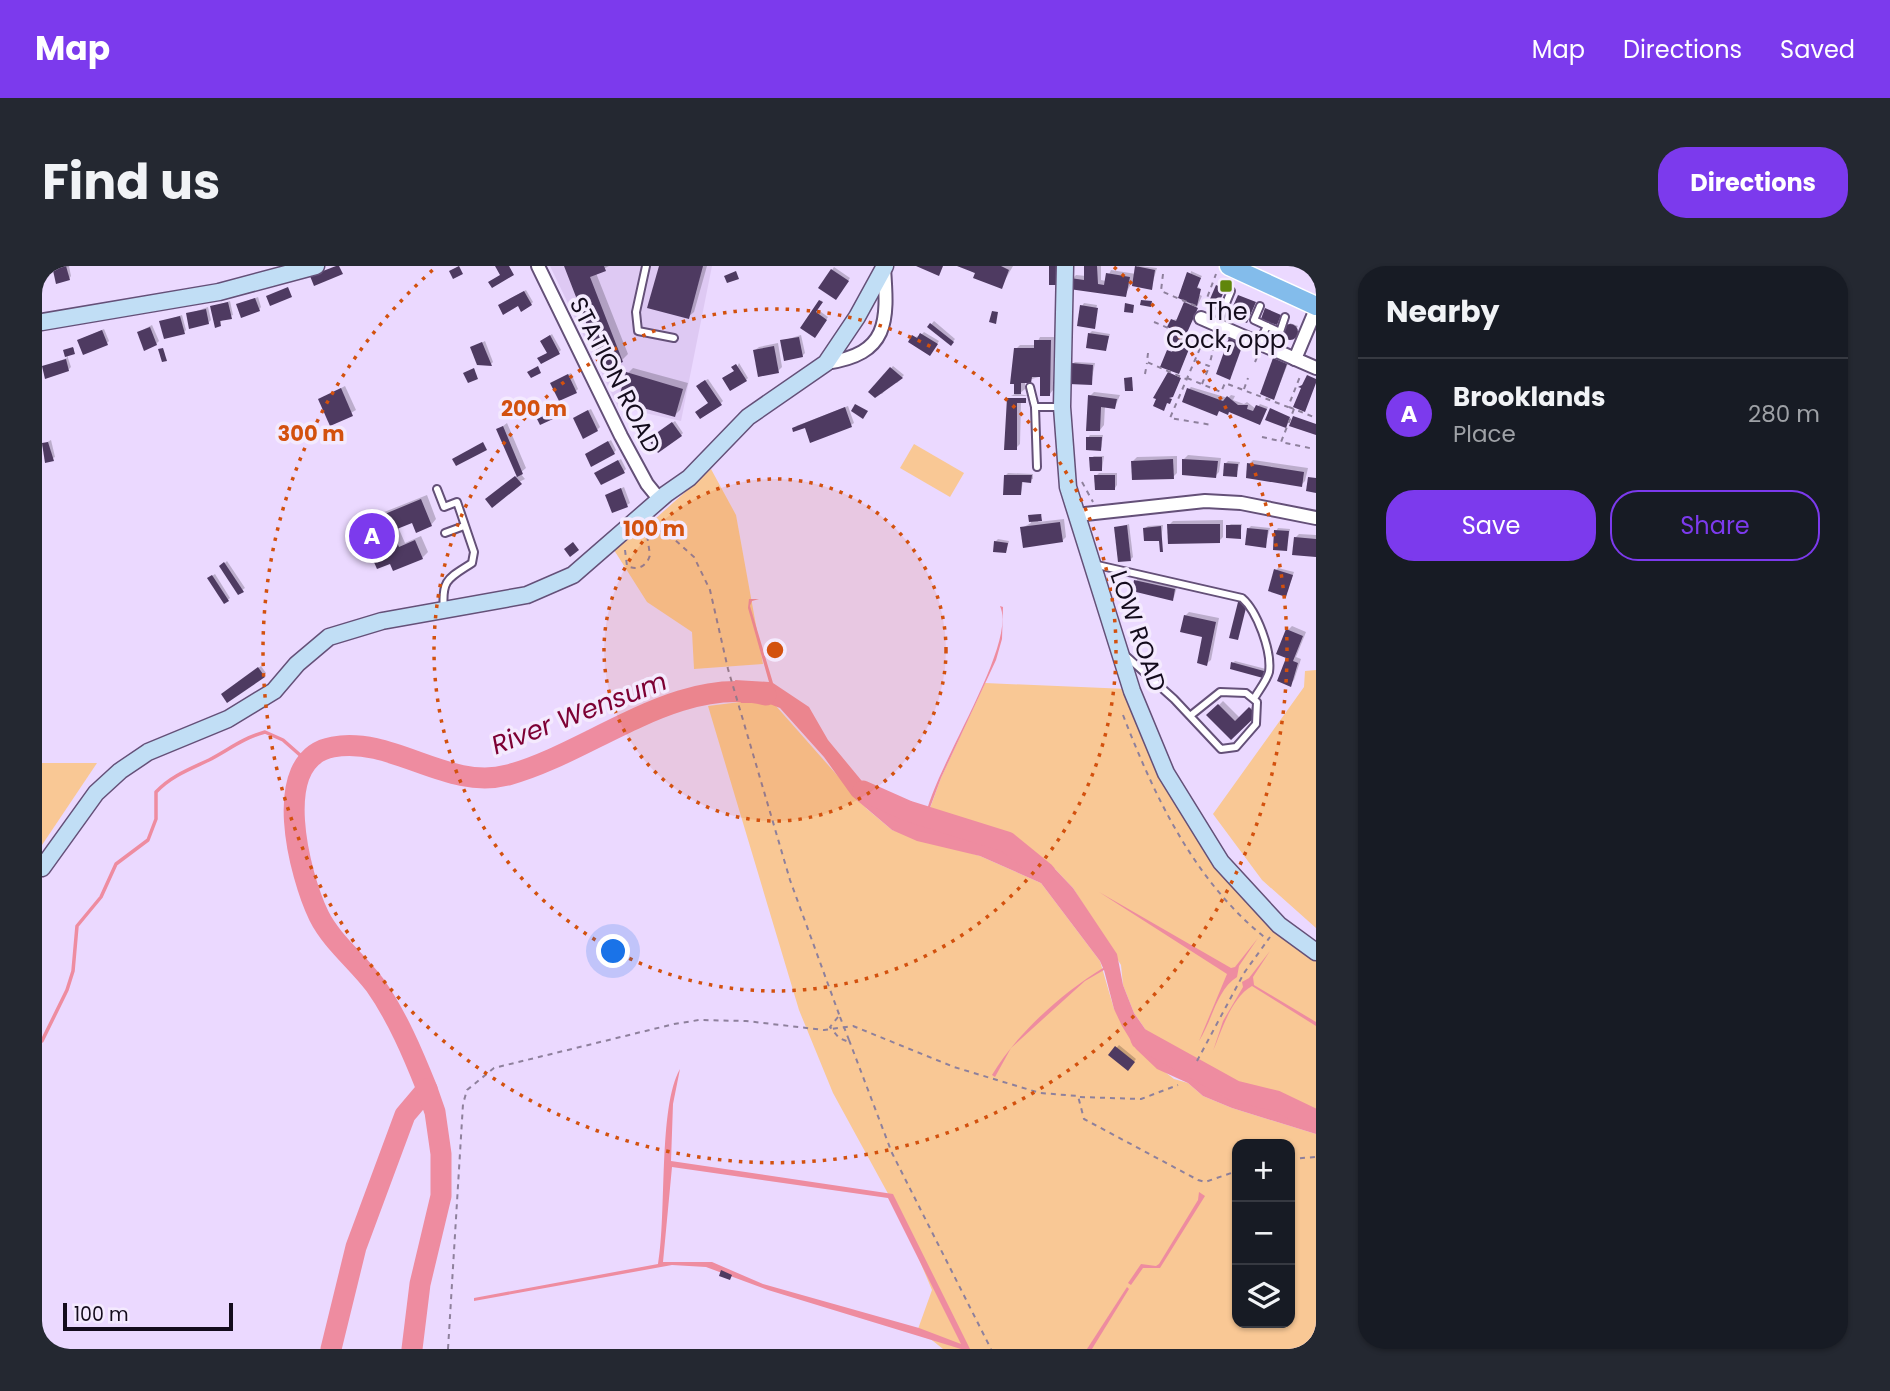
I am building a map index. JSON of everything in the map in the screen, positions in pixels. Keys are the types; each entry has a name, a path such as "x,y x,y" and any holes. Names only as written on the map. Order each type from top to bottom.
{"main road":[{"path":"1222,270 1243,270 1316,308"}],"street":[{"path":"42,322 219,292 316,266"},
{"name":"STATION ROAD","path":"538,266 621,436 647,484 660,500"},
{"name":"LOW ROAD","path":"1065,266 1062,407 1068,487 1132,691 1166,772 1188,813 1221,862 1279,925 1316,953"},
{"path":"826,363 852,359 869,349 883,329 887,309 884,267"},
{"path":"42,868 96,793 120,771 148,752 228,719 274,691 297,664 329,637 371,624 527,595 573,575 706,463 748,417 826,363 858,317 884,267"},
{"path":"1201,318 1305,363 1316,308"},
{"path":"1076,515 1205,501 1241,503 1316,518"}],"lane":[{"path":"646,266 636,312 638,331 674,338"},
{"path":"1217,325 1231,291"},
{"path":"1260,306 1254,320 1280,332 1285,317"},
{"path":"1259,343 1267,326"},
{"path":"1030,387 1035,407 1037,467"},
{"path":"1035,407 1062,407"},
{"path":"437,489 444,506 457,502 474,552 472,563 447,579 442,592 444,612"},
{"path":"445,533 464,526"},
{"path":"1091,564 1242,598 1259,621 1269,673 1255,697 1258,710 1256,724 1231,749 1217,747 1190,716 1120,651"},
{"path":"1190,716 1220,692 1246,693 1255,697"}],"path":[{"path":"1163,274 1161,291 1202,309 1222,270"},
{"path":"1154,322 1187,336 1192,334"},
{"path":"1204,339 1170,418 1212,425"},
{"path":"1202,384 1215,343"},
{"path":"1145,374 1148,352"},
{"path":"1195,360 1209,366"},
{"path":"1147,362 1221,392 1225,383 1316,418"},
{"path":"1288,407 1305,363"},
{"path":"1243,390 1248,378"},
{"path":"1281,442 1294,410"},
{"path":"1262,437 1314,449"},
{"path":"630,542 624,556 627,566 633,569 648,562 650,555 647,535 652,531 670,533 694,557 710,590 728,669 789,880 823,973 892,1153 991,1349"},
{"path":"1123,715 1162,809 1225,898 1248,924 1268,940"},
{"path":"1197,1061 1244,973 1279,925"},
{"path":"840,1017 831,1023 833,1030 839,1038 849,1041"},
{"path":"448,1349 463,1104 467,1090 494,1068 699,1020 746,1021 833,1030 853,1026 954,1067 1040,1093 1141,1099 1178,1085"},
{"path":"1078,1096 1084,1119 1198,1180 1205,1182 1232,1173"},
{"path":"1295,1159 1316,1157"}],"shaded area":[{"path":"550,266 712,266 681,421 618,407"},
{"path":"914,444 964,473 950,497 900,468"},
{"path":"711,469 736,515 763,664 694,669 692,632 647,602 614,550 655,519"},
{"path":"749,599 759,599 752,601 750,606 773,683 809,707 828,740 866,786 901,814 920,821 925,819 942,771 986,678 997,649 1002,624 1000,606 1003,607 1002,639 996,660 941,778 925,821 969,837 1002,842 1054,868 1073,888 1117,954 1123,985 1134,1013 1159,1049 1203,1070 1232,1090 1316,1114 1316,1134 1232,1108 1203,1096 1188,1083 1157,1069 1136,1049 1122,1026 1114,1009 1104,970 1085,981 1011,1048 1056,1002 1071,990 1103,968 1100,961 1041,883 980,856 917,841 892,830 852,796 824,757 780,708 767,703 741,703 735,680 769,682 748,608"},
{"path":"1316,670 1316,928 1262,880 1213,814 1304,687 1305,671"},
{"path":"985,683 1128,689 1166,786 1270,925 1316,961 1316,1114 1232,1090 1203,1070 1159,1049 1134,1013 1123,985 1121,965 1073,888 1054,868 1002,842 969,837 925,822 941,778"},
{"path":"773,698 776,706 867,809 892,830 980,856 1041,883 1100,961 1114,1009 1161,1069 1174,1079 1188,1083 1203,1096 1232,1108 1316,1134 1316,1349 943,1349 918,1329 932,1290 903,1221 833,1093 799,1010 708,706"},
{"path":"42,763 97,763 42,845"},
{"path":"1099,892 1231,968 1235,967 1258,938 1239,966 1237,977 1224,989 1199,1041 1227,974"},
{"path":"1270,951 1253,977 1254,985 1316,1022 1316,1026 1252,986 1233,1006 1213,1051 1223,1021 1243,987 1242,982 1249,978"},
{"path":"1011,1048 995,1077 992,1075"},
{"path":"680,1069 673,1104 671,1161 893,1194 970,1349 961,1349 768,1290 706,1267 672,1265 474,1301 474,1298 658,1264 666,1134 673,1086","holes":["672,1167 888,1198 961,1344 919,1328 763,1284 712,1262 663,1262"]},
{"path":"1199,1192 1205,1196 1160,1268 1143,1268 1131,1285 1128,1283 1141,1264 1159,1264 1198,1200"},
{"path":"1127,1287 1129,1289 1092,1349 1087,1349"}],"building":[{"path":"52,266 66,266 70,280 56,284"},
{"path":"339,266 343,274 314,286 310,276"},
{"path":"459,266 463,274 453,279 449,271"},
{"path":"495,266 509,266 514,275 492,288 488,282 500,275"},
{"path":"564,266 604,266 606,271 590,277 623,362 604,369"},
{"path":"659,266 703,266 689,319 647,308"},
{"path":"916,266 943,266 939,276"},
{"path":"957,266 1001,266 1009,270 1002,289 973,278 975,273"},
{"path":"1049,266 1059,266 1059,285 1049,285"},
{"path":"1084,266 1097,266 1098,284 1104,285 1106,273 1130,277 1126,297 1069,289 1070,278 1084,280"},
{"path":"1135,266 1155,270 1152,290 1132,286"},
{"path":"831,269 849,281 836,300 818,288"},
{"path":"736,271 739,279 727,283 724,276"},
{"path":"1187,272 1201,278 1197,288 1201,289 1197,306 1178,298"},
{"path":"1216,285 1225,289 1216,310 1207,306"},
{"path":"288,287 292,297 270,306 266,296"},
{"path":"524,291 532,305 521,312 518,306 503,315 498,305"},
{"path":"1238,295 1256,302 1247,323 1229,315"},
{"path":"255,298 260,311 241,318 236,304"},
{"path":"819,300 823,302 816,312 827,320 815,338 800,328"},
{"path":"1141,300 1152,301 1151,307 1140,305"},
{"path":"228,302 232,319 220,321 221,326 215,328 210,306"},
{"path":"1184,302 1198,308 1186,335 1167,327 1171,319 1176,321"},
{"path":"1125,303 1134,305 1133,313 1124,312"},
{"path":"1080,305 1098,308 1095,329 1077,326"},
{"path":"1265,308 1281,315 1277,325 1261,319"},
{"path":"206,309 209,324 189,329 186,313"},
{"path":"992,311 998,312 996,324 989,322"},
{"path":"180,316 185,334 164,339 159,321"},
{"path":"930,323 954,342 951,346 927,327"},
{"path":"1290,324 1298,332 1290,340 1282,332"},
{"path":"150,327 157,345 144,351 137,332"},
{"path":"102,330 108,345 83,355 77,340"},
{"path":"1175,332 1188,337 1184,347 1189,349 1179,374 1160,367 1167,350 1172,352 1176,344 1171,342"},
{"path":"920,333 938,344 930,356 908,342 912,335 917,338"},
{"path":"1088,333 1109,336 1106,351 1086,348"},
{"path":"550,335 560,354 541,364 537,358 547,353 540,341"},
{"path":"799,337 803,357 784,361 780,340"},
{"path":"1229,338 1243,344 1230,380 1216,374"},
{"path":"1034,340 1051,340 1050,396 1040,396 1040,377 1032,377 1031,383 1021,383 1021,394 1014,394 1014,384 1010,384 1014,348 1034,348"},
{"path":"482,342 492,366 477,365 470,347"},
{"path":"774,346 779,373 758,377 753,350"},
{"path":"73,347 75,354 65,357 63,350"},
{"path":"163,348 167,361 162,362 158,349"},
{"path":"1273,358 1287,364 1274,400 1260,394"},
{"path":"66,359 69,371 45,379 42,366"},
{"path":"1071,363 1093,365 1092,385 1069,384"},
{"path":"736,364 747,381 730,391 722,378 734,371 731,367"},
{"path":"538,366 541,373 531,378 527,372"},
{"path":"890,367 903,378 875,398 868,392"},
{"path":"474,368 478,379 468,383 463,373"},
{"path":"626,372 683,389 675,417 618,401"},
{"path":"1168,372 1181,378 1173,397 1169,398 1172,399 1170,404 1167,403 1164,411 1153,406 1156,399 1153,398"},
{"path":"568,374 577,393 559,401 550,383"},
{"path":"1307,375 1316,379 1316,383 1305,412 1293,407 1301,388 1298,387"},
{"path":"1132,377 1133,391 1125,391 1124,378"},
{"path":"705,380 722,405 700,419 695,412 708,403 696,386"},
{"path":"341,388 353,416 330,426 318,399"},
{"path":"1187,388 1223,401 1227,396 1238,405 1248,405 1247,409 1253,411 1256,405 1267,409 1260,425 1229,412 1228,415 1219,411 1217,416 1182,402"},
{"path":"1088,395 1117,399 1115,409 1101,407 1100,431 1086,431"},
{"path":"1007,398 1026,398 1026,403 1017,403 1017,450 1004,450"},
{"path":"855,404 868,411 863,419 851,411"},
{"path":"845,407 852,427 810,443 805,428 793,432 792,428"},
{"path":"1270,408 1290,417 1286,428 1265,420"},
{"path":"588,410 598,431 583,439 573,418"},
{"path":"550,413 553,419 540,425 537,419"},
{"path":"1293,416 1316,424 1316,435 1289,426"},
{"path":"672,422 682,436 658,453 648,439"},
{"path":"503,426 523,474 517,477 496,429"},
{"path":"1086,437 1102,437 1101,451 1086,450"},
{"path":"608,441 615,454 591,467 585,454"},
{"path":"48,442 54,461 45,463 42,443"},
{"path":"483,442 487,450 456,466 452,459"},
{"path":"1089,457 1102,457 1102,471 1090,471"},
{"path":"1173,459 1174,479 1132,480 1131,461"},
{"path":"1182,459 1218,461 1216,478 1182,475"},
{"path":"618,460 625,473 601,485 594,473"},
{"path":"1224,463 1238,464 1237,477 1223,476"},
{"path":"1247,463 1304,472 1302,487 1246,478"},
{"path":"1004,475 1032,475 1031,483 1022,482 1021,495 1003,495"},
{"path":"1094,475 1115,475 1115,490 1095,490"},
{"path":"515,476 522,484 492,508 485,499"},
{"path":"1308,477 1316,478 1316,493 1306,491"},
{"path":"621,488 628,507 612,513 605,495"},
{"path":"421,499 432,526 416,533 412,523 392,531 399,547 415,540 423,559 393,571 390,564 377,569 370,553 383,548 380,540 354,550 346,530"},
{"path":"1041,514 1042,521 1029,522 1028,515"},
{"path":"1060,522 1063,542 1023,548 1020,527"},
{"path":"1167,524 1220,524 1220,543 1168,544"},
{"path":"1127,525 1131,561 1118,562 1114,527"},
{"path":"1226,525 1241,525 1241,539 1226,538"},
{"path":"1161,526 1163,552 1160,552 1159,541 1144,541 1143,528"},
{"path":"1247,528 1268,530 1266,548 1245,545"},
{"path":"1274,530 1289,531 1287,551 1273,550"},
{"path":"1294,537 1316,539 1316,557 1292,555"},
{"path":"994,541 1008,543 1006,553 993,552"},
{"path":"573,542 579,550 570,557 564,549"},
{"path":"224,562 244,592 238,595 219,566"},
{"path":"1274,569 1293,575 1286,597 1268,591"},
{"path":"212,575 229,601 224,604 207,578"},
{"path":"1134,580 1175,589 1173,601 1132,591"},
{"path":"1239,598 1246,608 1238,640 1229,638"},
{"path":"1184,615 1216,622 1207,666 1197,663 1202,637 1180,632"},
{"path":"1286,629 1303,636 1293,661 1298,663 1291,687 1277,681 1286,658 1276,654"},
{"path":"1231,662 1264,671 1263,678 1230,669"},
{"path":"258,667 265,677 227,703 221,694"},
{"path":"1218,704 1235,721 1249,707 1257,715 1231,740 1206,715"},
{"path":"1115,1046 1135,1062 1128,1071 1108,1055"},
{"path":"721,1270 732,1275 730,1280 719,1276"}],"waterway":[{"name":"River Wensum","path":"331,1349 356,1247 405,1115 427,1089 404,1036 383,997 331,934 311,898 294,821 295,795 301,773 313,756 333,747 355,746 399,755 463,776 485,778 508,775 571,750 667,705 700,696 733,692 766,695"},
{"path":"42,1041 67,990 73,971 77,926 101,897 116,864 148,840 156,819 156,792 181,773 265,732 283,740 308,762"},
{"name":"River Wensum","path":"863,791 908,811 1007,842 1045,873"},
{"name":"River Wensum","path":"1141,1039 1235,1091 1276,1101 1316,1120"},
{"name":"River Wensum","path":"412,1349 420,1284 441,1196 441,1154 435,1112 427,1089"}],"place":[{"name":"The Cock, opp","path":"1226,286"},
{"name":"Brooklands","path":"372,536"}]}
